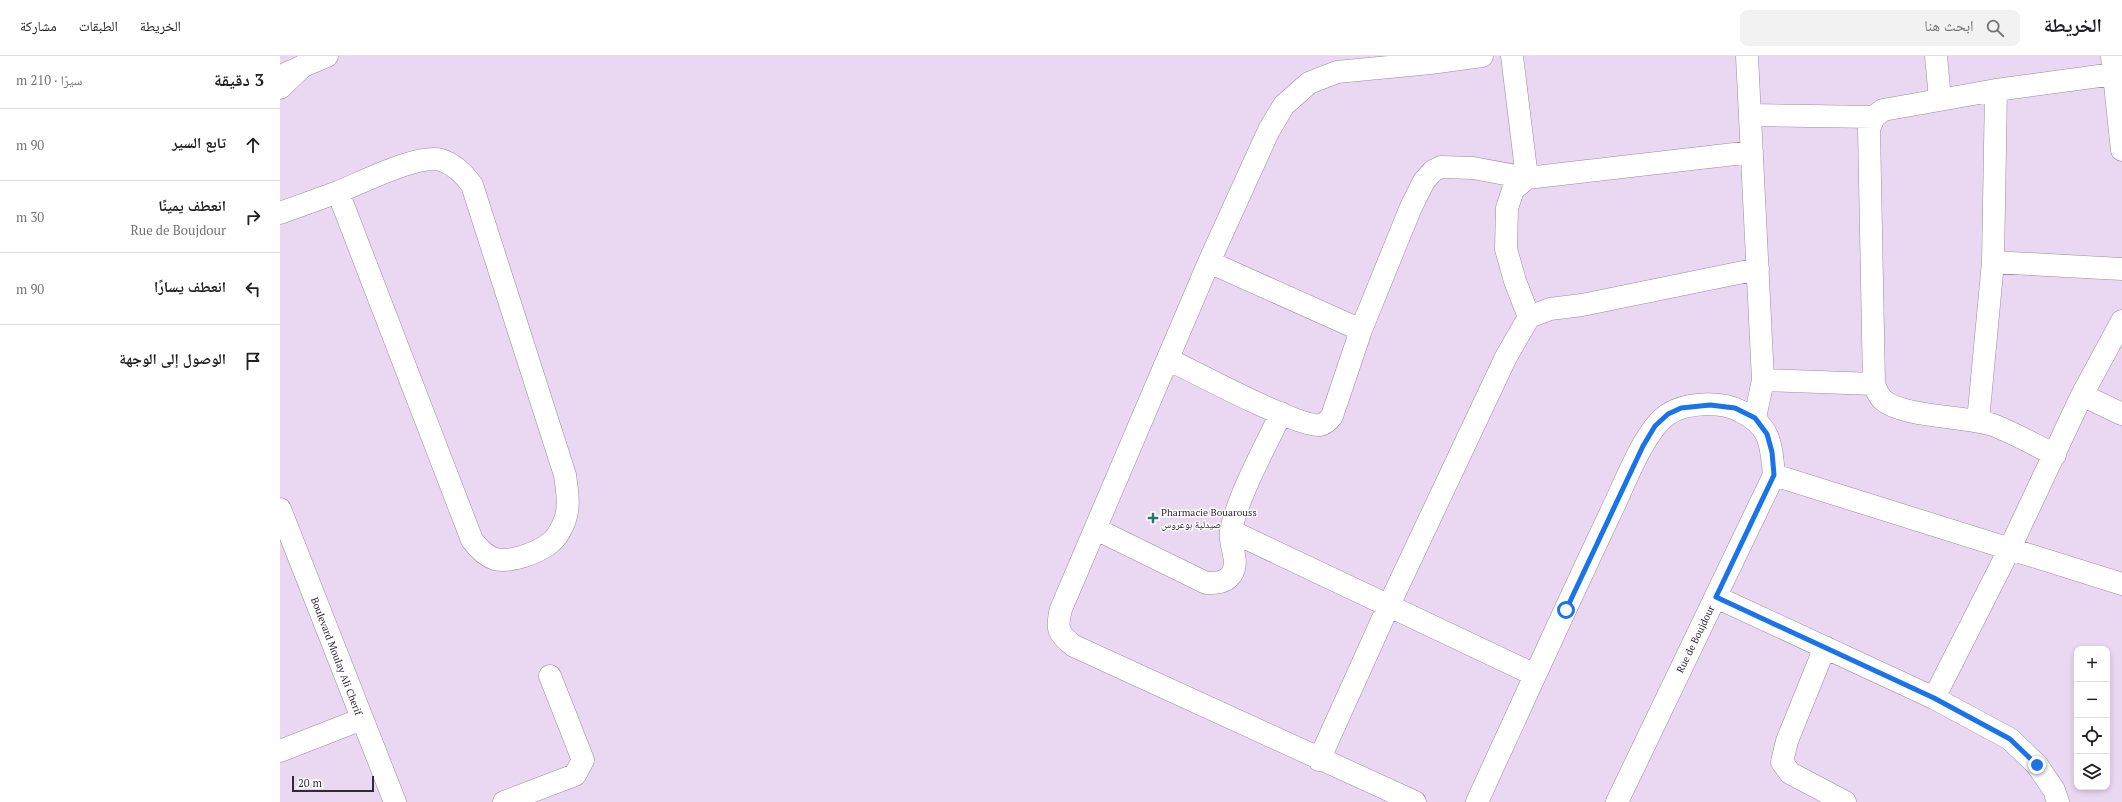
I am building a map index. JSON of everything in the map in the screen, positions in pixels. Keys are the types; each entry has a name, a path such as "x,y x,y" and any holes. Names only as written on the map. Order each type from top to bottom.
{"street":[{"path":"280,76 327,56"},
{"path":"1414,802 1319,760 1074,646 1064,638 1059,631 1058,623 1061,609 1209,262 1270,130 1284,105 1309,83 1337,72 1430,64 1482,56"},
{"path":"1512,56 1527,178"},
{"path":"1747,56 1763,380 1755,418"},
{"path":"1936,56 1940,98"},
{"path":"280,88 304,65"},
{"path":"2055,455 1996,426 1978,421 1930,415 1884,401 1878,395 1874,384 1869,129 1874,117 1883,110 1940,98 1996,90 2113,65 2122,150"},
{"path":"1978,421 1992,262 1996,90"},
{"path":"1750,115 1874,117"},
{"path":"1168,359 1281,413 1310,424 1319,425 1327,422 1332,416 1361,330 1411,207 1424,181 1433,171 1441,167 1473,168 1527,178 1752,152"},
{"path":"280,213 338,192 412,162 426,159 440,160 453,166 465,175 472,185 565,475 568,497 565,520 551,543 539,550 507,560 494,559 485,554 472,540 338,192"},
{"path":"1527,178 1513,190 1507,208 1506,249 1514,281 1529,317"},
{"path":"1209,262 1361,330"},
{"path":"1992,262 2122,269"},
{"path":"1319,760 1389,605 1506,357 1529,317 1550,309 1582,305 1758,269"},
{"path":"1934,698 2010,548 2082,395 2122,321"},
{"path":"1763,380 1874,384"},
{"path":"2082,395 2122,414"},
{"path":"1477,802 1643,446 1655,426 1668,414 1681,408 1710,405 1735,408 1755,418 1767,434 1772,452 1774,475 2122,584"},
{"path":"1096,529 1206,582 1217,583 1226,579 1235,568 1235,560 1230,541 1231,531 1239,506 1281,413"},
{"name":"Rue de Boujdour","path":"1617,802 1774,475"},
{"name":"Boulevard Moulay Ali Cherif","path":"280,509 396,802"},
{"path":"1231,531 1535,675"},
{"path":"1716,597 1934,698 2010,739 2037,765 2054,790 2058,802"},
{"path":"1825,647 1787,741 1782,762 1790,773 1845,802"},
{"path":"504,802 575,775 583,760 550,676"},
{"path":"280,751 362,719"}],"place":[{"name":"Pharmacie Bouarouss صيدلية بوعروس","path":"1153,518"}],"route":[{"path":"1566,610 1604,526 1643,446 1655,426 1668,414 1681,408 1710,405 1735,408 1755,418 1767,434 1772,452 1774,475 1716,597 1934,698 2010,739 2037,765"}]}
